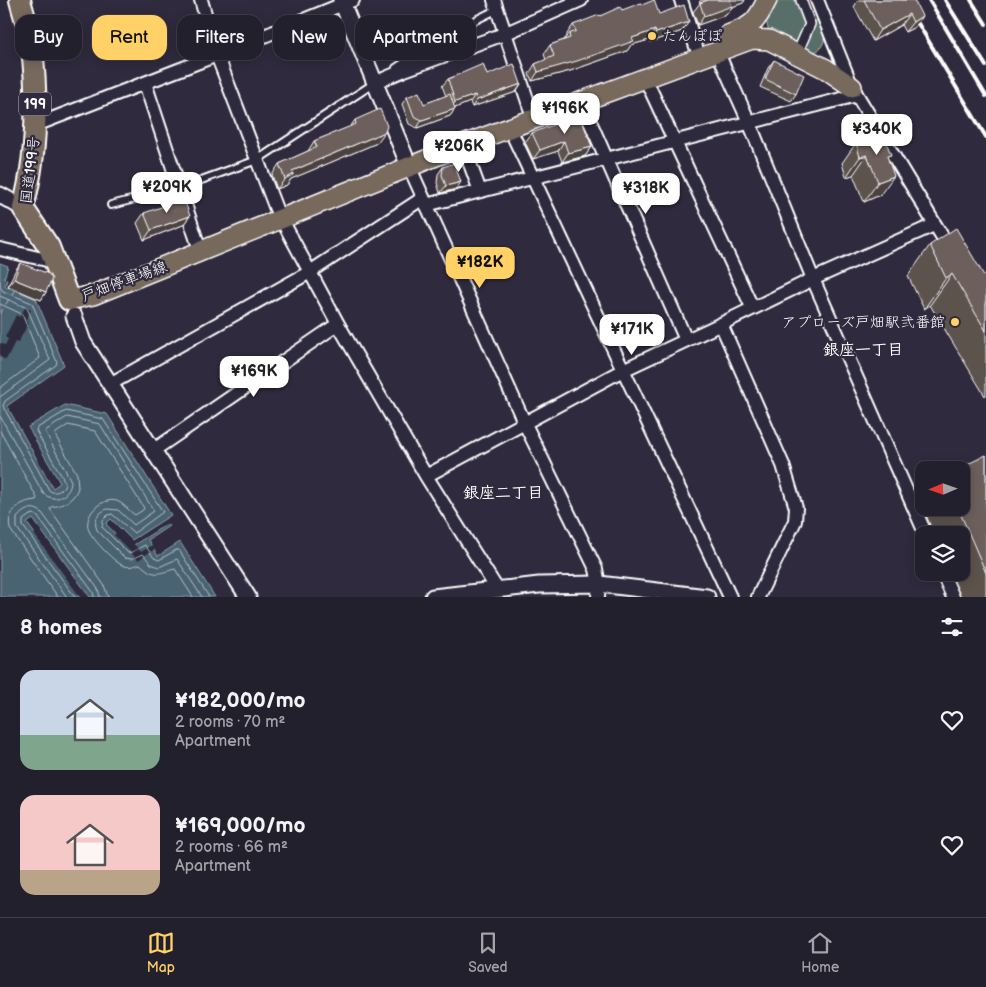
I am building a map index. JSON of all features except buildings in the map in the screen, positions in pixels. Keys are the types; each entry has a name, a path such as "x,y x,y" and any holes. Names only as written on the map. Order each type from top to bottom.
{"highway":[{"name":"国道199号","path":"20,0 32,48 36,125 29,185 23,208 49,247 72,308"}],"main road":[{"name":"戸畑停車場線","path":"72,308 93,295 278,214 530,108 749,27 764,7"},
{"name":"戸畑停車場線","path":"764,7 761,29 770,40"},
{"name":"戸畑停車場線","path":"406,161 463,145 752,39 770,40"},
{"path":"770,40 826,69 854,91"},
{"name":"戸畑停車場線","path":"72,308 89,284 196,241 278,214"}],"street":[{"path":"201,0 205,15"},
{"path":"374,83 504,34 581,0"},
{"path":"681,0 696,47"},
{"path":"801,0 813,7 854,91 958,263"},
{"path":"263,36 345,1 374,83 406,161 525,424 596,569 598,590"},
{"path":"495,5 530,108"},
{"path":"799,49 810,24 813,7"},
{"path":"718,51 813,279 922,526"},
{"path":"36,125 204,60"},
{"path":"219,60 278,214 338,324 426,476 497,589"},
{"path":"645,78 752,307"},
{"path":"145,83 196,241"},
{"path":"110,384 310,272 425,202 480,191 676,142 854,91"},
{"path":"581,101 686,340"},
{"path":"509,127 730,597"},
{"path":"463,145 480,191"},
{"path":"0,195 23,208"},
{"path":"426,476 623,370 721,324 752,307 934,225"},
{"path":"0,249 55,262"},
{"path":"72,308 84,342 248,597"},
{"path":"154,450 338,324"},
{"path":"721,324 782,465 796,508 795,521 758,597"},
{"path":"946,581 953,597"},
{"path":"433,597 540,585 707,597"}],"lane":[{"path":"111,205 179,188 257,160 449,33 495,5"}],"green space":[{"path":"771,0 794,0 804,25 794,48 769,32 765,17"},
{"path":"816,20 818,20 824,33 823,43 815,52 803,52"}],"water":[{"path":"0,263 8,266 4,279 7,280 5,286 36,299 64,365 7,406 53,488 60,483 28,427 65,405 107,414 171,515 132,540 111,519 106,524 129,548 167,524 169,526 148,540 158,556 180,542 215,597 90,597 33,519 27,523 81,597 0,597"}],"pier":[{"path":"25,307 31,310 26,320 29,322 18,343 15,342 6,360 0,357 0,343 5,345 8,339 5,337 16,315 20,317"},
{"path":"37,532 84,597 80,597 34,534"},
{"path":"117,532 130,545 133,543 141,552 154,544 156,548 138,560 114,535"}],"ferry route":[{"path":"0,314 15,289"}],"railway":[{"path":"904,0 986,137"},
{"path":"929,0 986,96"},
{"path":"945,0 986,66"},
{"path":"971,0 986,24"}],"place":[{"name":"たんぽぽ","path":"652,36"},
{"name":"アプローズ戸畑駅弐番館","path":"955,322"}],"district":[{"name":"銀座一丁目","path":"863,349"},
{"name":"銀座二丁目","path":"503,492"}]}
